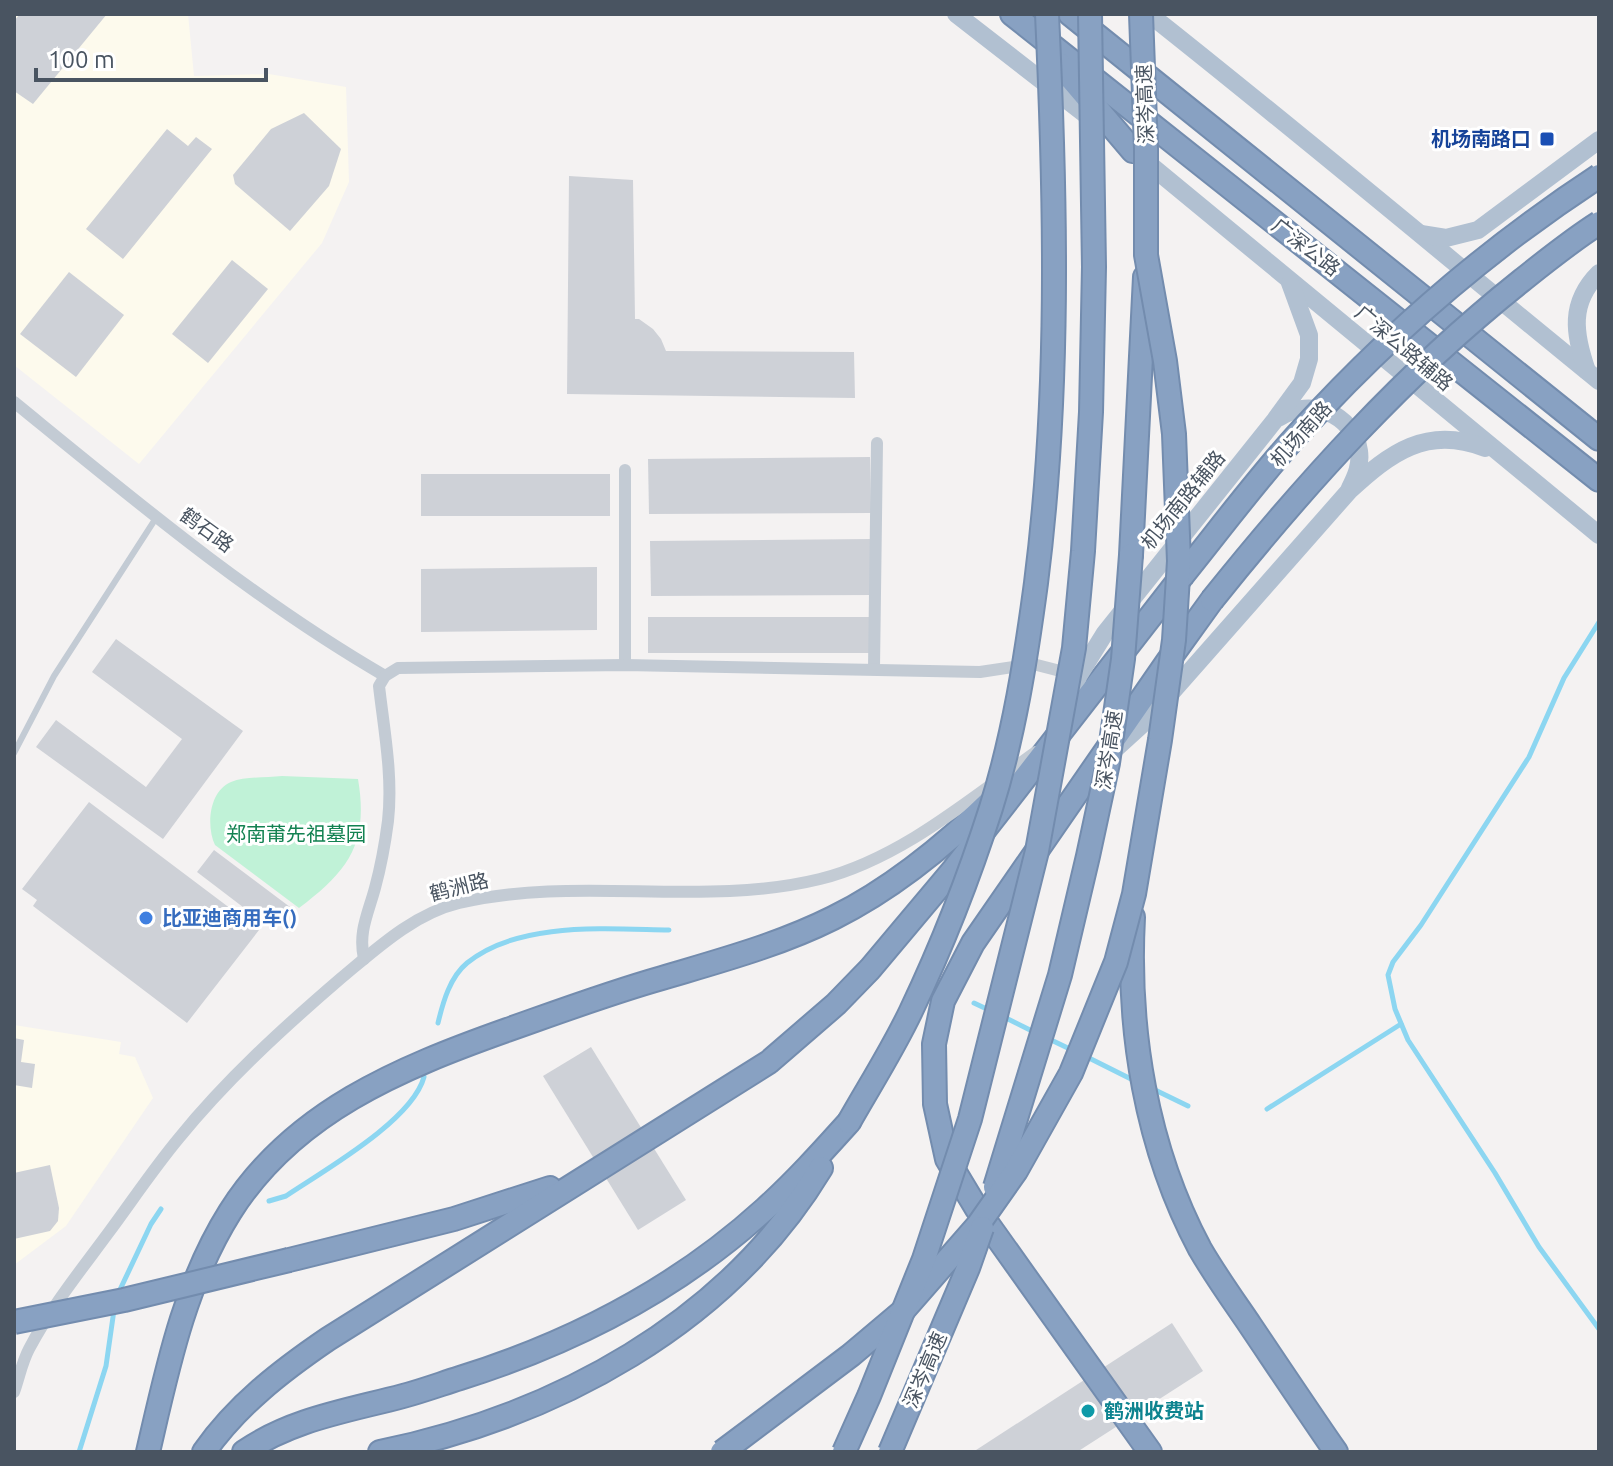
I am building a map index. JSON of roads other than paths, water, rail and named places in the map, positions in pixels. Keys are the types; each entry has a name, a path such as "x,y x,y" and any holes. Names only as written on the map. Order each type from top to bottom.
{"highway":[{"path":"380,1452 506,1417 561,1393 613,1367 703,1303 781,1225 812,1182 911,1012 953,914 992,807 1014,718 1029,638 1044,516 1053,356 1053,132 1047,14"},
{"name":"广深公路","path":"1070,14 1599,439"},
{"name":"深岑高速","path":"844,1452 924,1259 970,1119 1037,851 1074,648 1091,398 1093,164 1090,14"},
{"name":"深岑高速","path":"890,1452 968,1268 1010,1144 1060,975 1108,763 1123,659 1140,412 1146,255 1141,14"},
{"path":"1018,19 1133,151"},
{"name":"广深公路","path":"1018,19 1599,480"},
{"name":"机场南路","path":"1052,741 1297,435 1341,389 1448,290 1567,197 1599,176"},
{"name":"机场南路","path":"1150,1452 971,1200 947,1159 935,1104 934,1044 943,1001 973,943 1168,661 1278,518 1420,367 1483,311 1599,223"},
{"path":"1146,255 1174,434 1179,561 1174,640 1134,894 1130,968 1134,1022 1150,1116 1172,1185 1200,1248 1336,1452"},
{"path":"204,1452 233,1416 278,1374 328,1339 769,1062 836,1004 870,969 954,869 1052,741"},
{"path":"148,1452 175,1342 190,1295 213,1243 230,1211 256,1177 316,1119 351,1096 429,1058 607,994 751,951 832,919 897,881 929,856 985,807 1052,741"},
{"path":"722,1452 851,1355 902,1312 978,1225 1016,1171 1071,1073 1116,962 1134,894"},
{"path":"244,1452 284,1430 317,1417 404,1396 491,1368 577,1333 634,1305 721,1246 785,1190 849,1122"},
{"path":"14,1322 124,1300 454,1219 527,1197 596,1170"}],"main road":[{"name":"广深公路辅路","path":"956,14 1133,151 1599,535"},
{"path":"1149,14 1307,138 1593,376"},
{"path":"1420,234 1446,238 1478,230 1599,140"},
{"path":"1593,376 1576,338 1575,324 1581,298 1599,273"},
{"name":"机场南路辅路","path":"1052,741 1079,675 1105,633 1302,383 1309,359 1309,335 1289,281"},
{"path":"1275,420 1286,413 1312,408 1325,410 1348,425 1359,449 1359,462 1349,491"},
{"path":"1095,768 1148,719 1349,491 1384,459 1429,441 1468,442 1496,453"}],"street":[{"name":"鹤石路","path":"14,402 156,518 324,641 385,676"},
{"path":"874,668 877,443"},
{"path":"625,470 625,665"},
{"path":"364,959 360,942 362,927 375,890 388,816 389,770 379,686 385,676 398,668 625,665 980,672 1033,664 1079,675"},
{"name":"鹤洲路","path":"14,1392 20,1354 179,1138 249,1063 364,959 427,915 457,903 565,891 742,889 820,879 878,857 918,834 1052,741"}],"lane":[{"path":"14,753 54,676 156,518"}],"waterway":[{"path":"1599,622 1564,678 1529,757 1421,925 1393,962 1388,975 1395,1009 1408,1040 1539,1247 1599,1329"},
{"path":"438,1023 456,975 488,949 512,940 564,930 669,930"},
{"path":"974,1003 991,1011"},
{"path":"1004,1017 1034,1032"},
{"path":"1267,1109 1401,1024"},
{"path":"1047,1038 1074,1051"},
{"path":"1083,1055 1135,1081"},
{"path":"269,1201 286,1196 364,1144 403,1111 424,1077"},
{"path":"1151,1088 1188,1106"},
{"path":"117,1296 161,1209"},
{"path":"79,1452 106,1366 114,1310"}],"place":[{"name":"机场南路口","path":"1547,139"},
{"name":"比亚迪商用车()","path":"146,918"},
{"name":"鹤洲收费站","path":"1088,1411"}],"park label":[{"name":"郑南莆先祖墓园","path":"296,834"}]}
